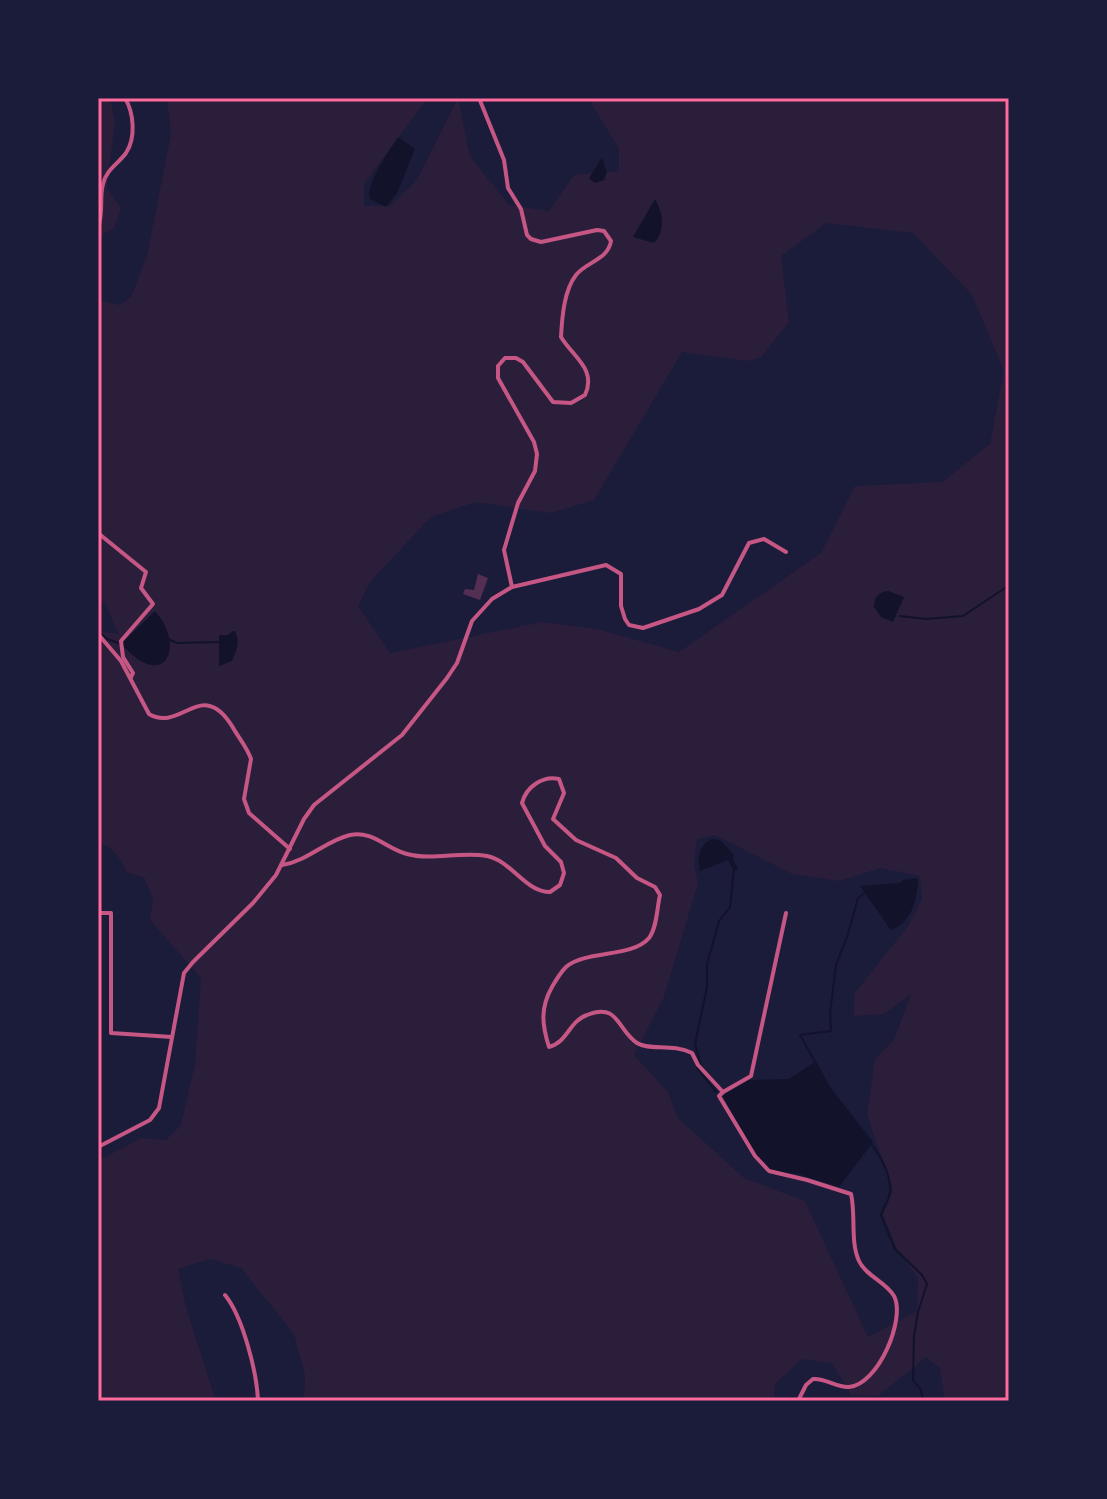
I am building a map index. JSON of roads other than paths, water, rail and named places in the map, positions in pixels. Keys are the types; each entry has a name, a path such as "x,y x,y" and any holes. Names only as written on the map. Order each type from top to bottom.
{"street":[{"path":"98,228 103,213 102,186 107,173 127,152 131,142 132,117 125,98"},
{"path":"479,98 504,160 508,188 521,209 527,235 541,242 597,230 604,231 611,241 606,253 579,271 568,287 561,337 588,373 585,395 571,403 553,402 523,362 505,358 498,366 498,378 534,442 537,454 535,471 518,503 504,550 512,587"},
{"path":"98,533 146,572 141,588 153,604 121,644 123,657 133,673 131,677"},
{"path":"98,1147 155,1115 162,1101 187,968 253,903 282,865 314,805 402,735 457,663 472,621 492,599 512,587 571,571 612,566 621,574 621,606 625,619 629,625 643,628 699,609 722,595 749,543 764,539 786,552"},
{"path":"98,634 121,661 144,707 156,718 166,719 200,704 222,711 251,759 244,799 249,813 290,849"},
{"path":"282,865 296,863 351,835 363,834 411,856 489,857 502,861 536,889 550,892 560,885 564,868 545,846 522,803 523,797 533,786 545,779 559,779 564,793 553,819 576,840 616,858 637,878 655,887 660,895 652,932 642,943 574,962 563,970 548,994 542,1015 549,1047 561,1042 576,1020 595,1012 606,1012 612,1014 636,1043 673,1046 692,1053 704,1073 723,1092"},
{"path":"98,913 111,913 111,1033 172,1037"},
{"path":"786,913 751,1076 719,1096 755,1156 769,1171 851,1194 859,1260 891,1292 895,1301 887,1354 877,1368 848,1387 813,1379 806,1385 798,1401"},
{"path":"225,1295 232,1304 247,1348 258,1401"}],"waterway":[{"path":"900,616 926,619 963,616 1009,588"},
{"path":"98,631 107,639 121,644"},
{"path":"168,639 177,643 220,642"},
{"path":"701,1066 695,1044 707,987 707,964 719,921 730,907 734,869"},
{"path":"815,1062 800,1035 831,1031 836,965 858,898 866,892"},
{"path":"697,1068 716,1092"},
{"path":"870,1143 882,1161 890,1183 889,1197 881,1215 895,1249 927,1284 914,1336 913,1380 921,1390 923,1401"}]}
